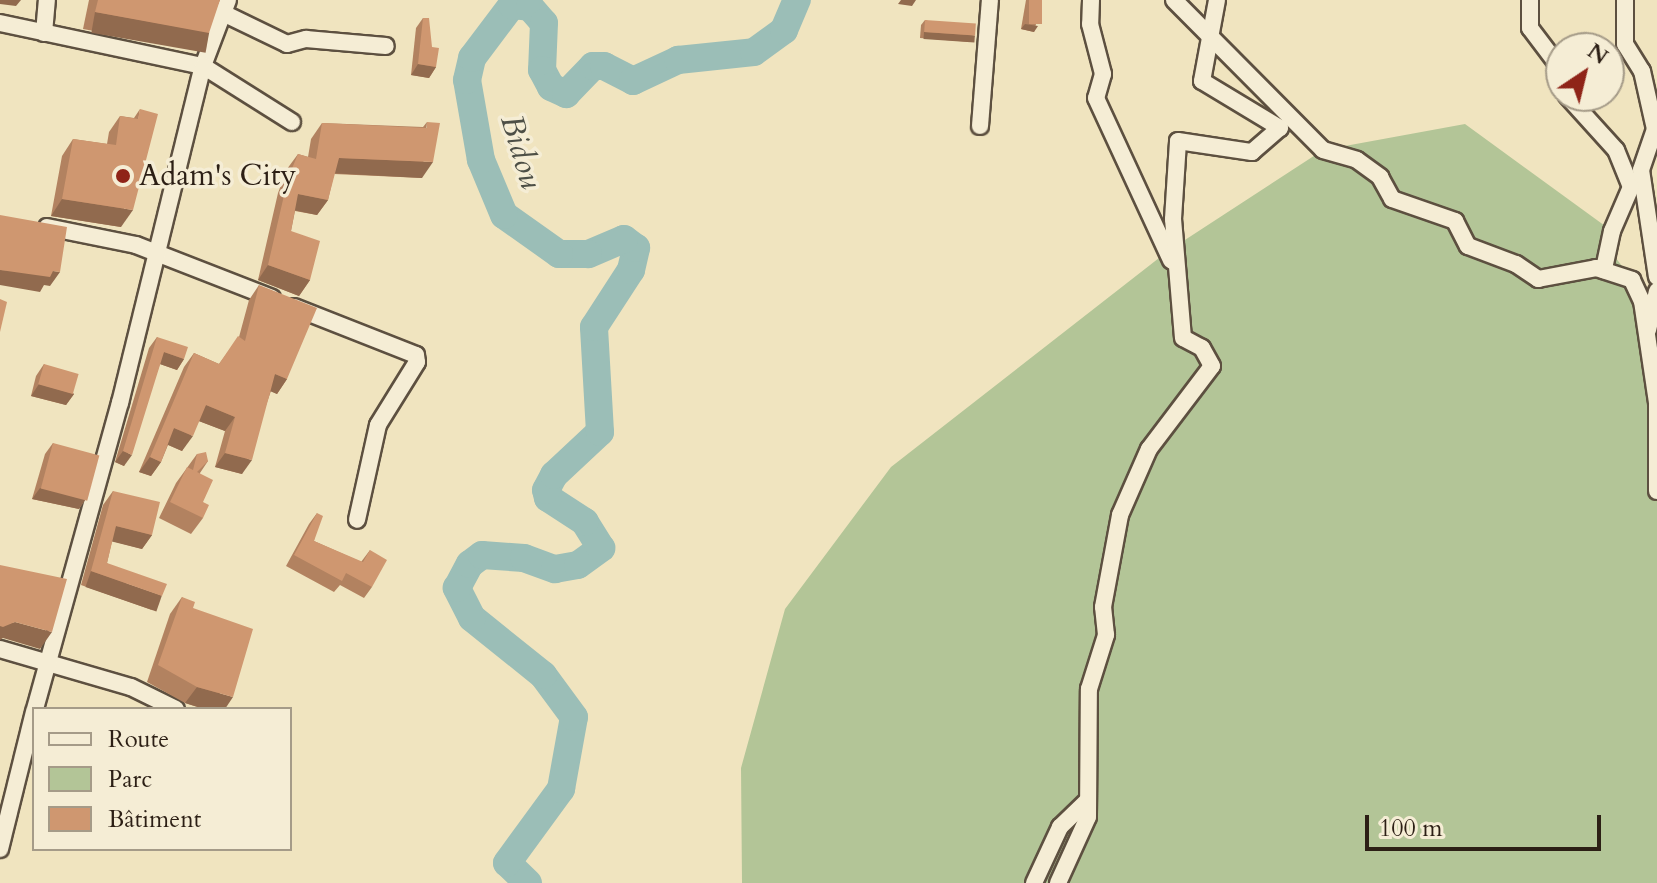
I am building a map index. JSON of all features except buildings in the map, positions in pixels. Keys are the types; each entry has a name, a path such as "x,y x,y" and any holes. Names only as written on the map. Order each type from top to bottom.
{"street":[{"path":"44,33 47,0"},
{"path":"980,126 990,0"},
{"path":"1091,0 1090,24 1103,74 1096,98 1175,273"},
{"path":"1174,0 1323,150 1357,160 1380,177 1392,199 1455,221 1468,246 1516,264 1538,279 1604,270 1632,280 1647,331 1657,403 1657,491"},
{"path":"1058,883 1086,825 1089,689 1106,635 1103,607 1120,515 1149,449 1212,366 1202,348 1183,338 1175,273 1178,141 1252,152 1280,128 1202,81 1214,40 1217,0"},
{"path":"1530,0 1530,28 1545,48"},
{"path":"1625,0 1625,44 1642,71 1656,130 1641,170 1657,277"},
{"path":"35,707 50,661 203,66 226,6 287,44 306,39 386,46"},
{"path":"0,23 203,66 292,122"},
{"path":"1582,112 1616,150 1631,187 1612,231 1604,270"},
{"path":"29,225 102,235 155,252 416,355 417,362 378,425 357,520"},
{"path":"1647,331 1657,291"},
{"path":"0,649 50,661 171,707"},
{"path":"0,849 32,719"},
{"path":"1034,883 1060,827 1086,802"}],"green space":[{"path":"1465,124 1612,231 1609,249 1657,312 1657,883 742,883 741,768 785,609 891,467 1168,251 1323,150"}],"waterway":[{"name":"Bidou","path":"528,883 507,863 561,789 574,717 543,675 472,618 457,588 470,564 482,555 524,558 555,569 578,565 601,548 585,522 548,498 546,490 554,475 600,432 594,327 631,270 636,248 624,239 588,254 559,254 504,215 481,160 467,80 472,58 512,5 530,7 544,23 542,70 551,87 566,94 593,66 604,66 633,81 678,60 754,52 784,30 797,0"}],"place":[{"name":"Adam's City","path":"123,176"}]}
